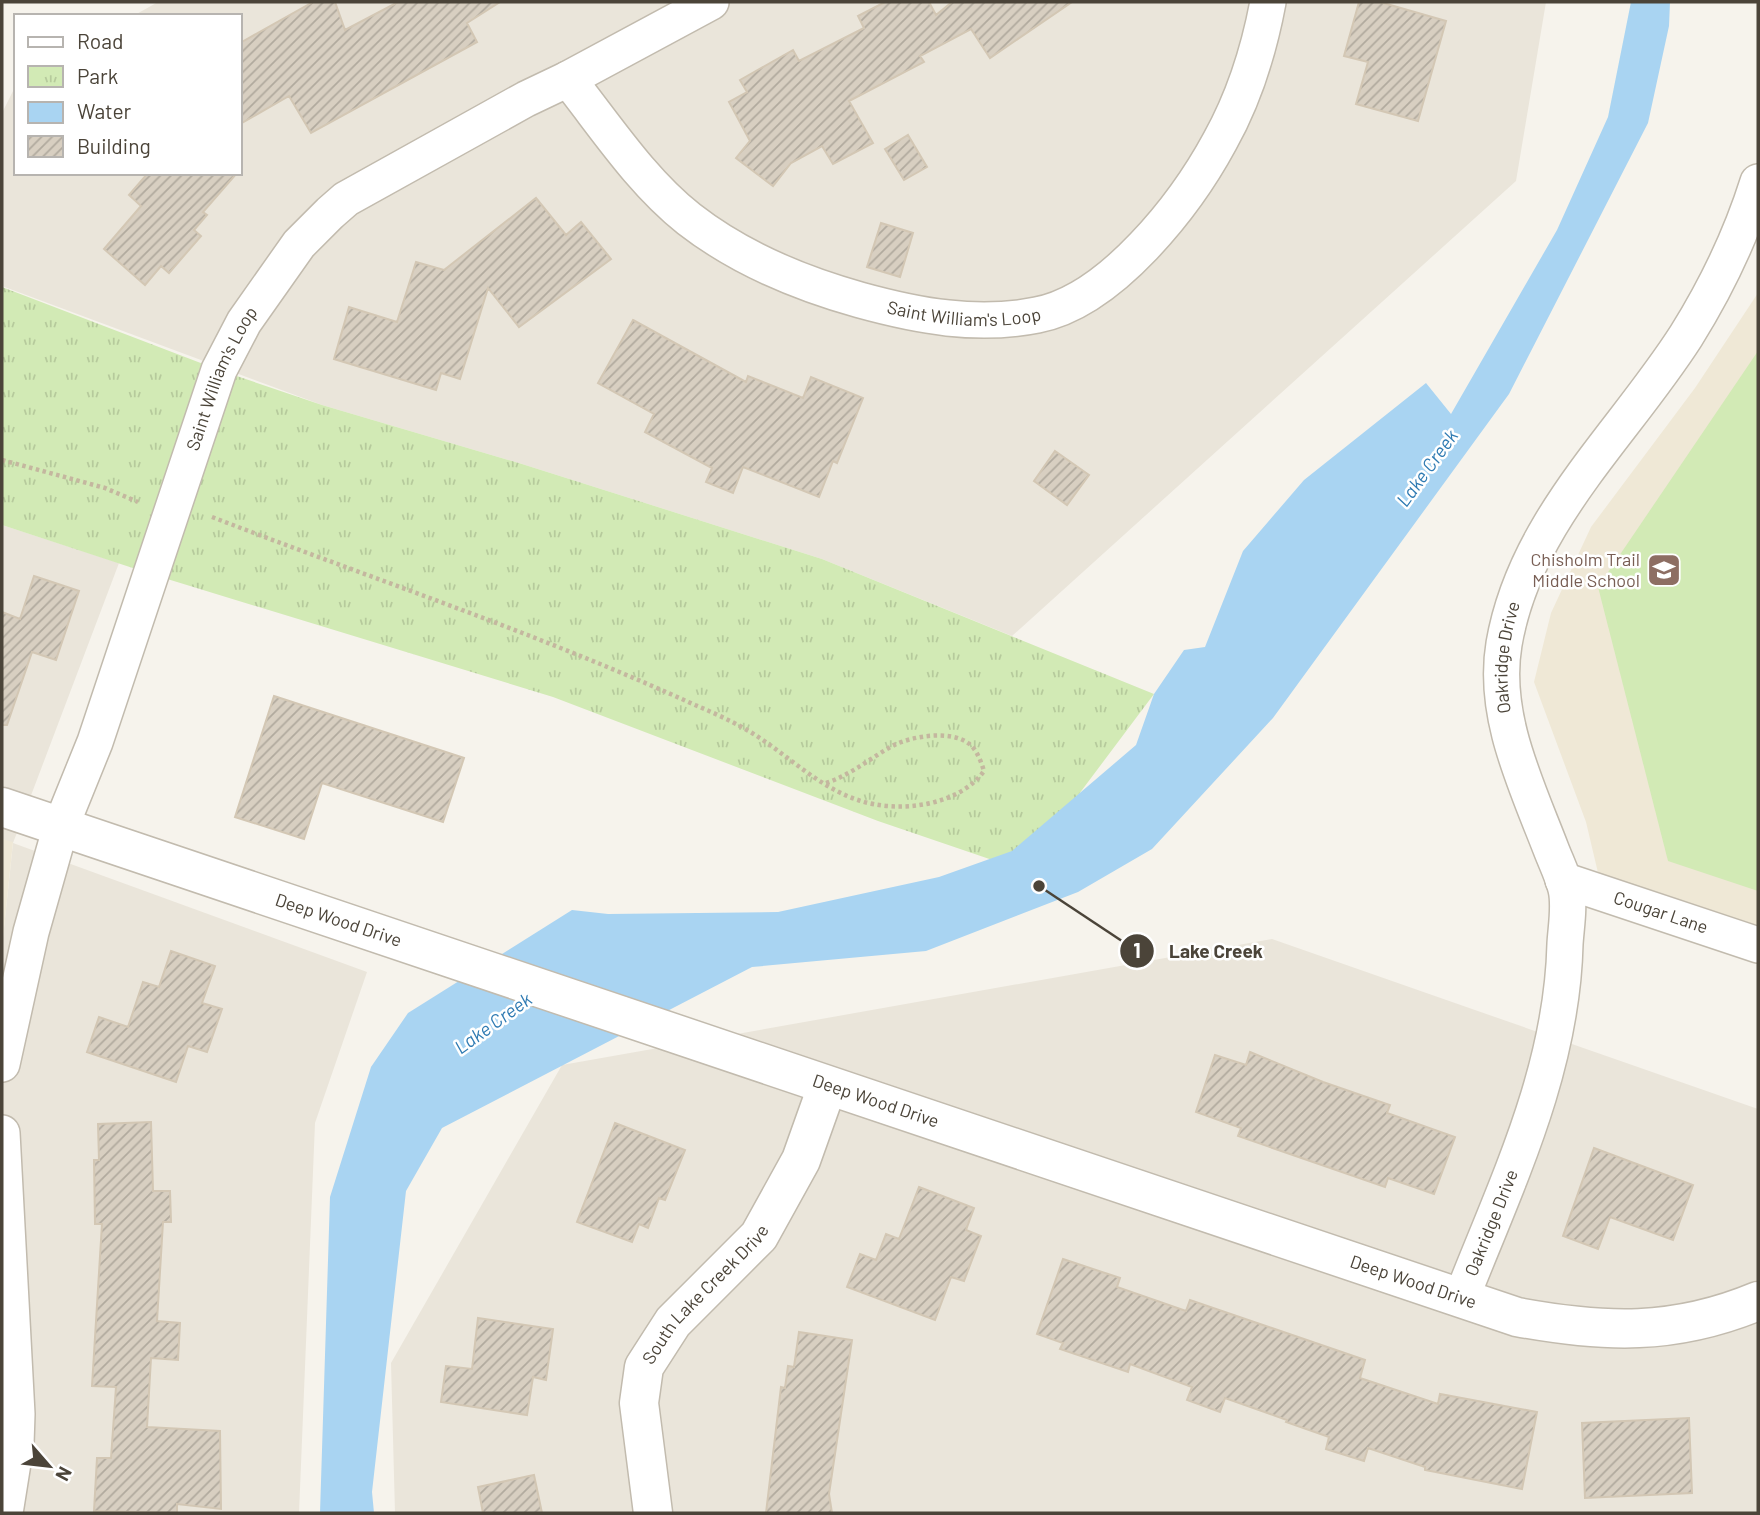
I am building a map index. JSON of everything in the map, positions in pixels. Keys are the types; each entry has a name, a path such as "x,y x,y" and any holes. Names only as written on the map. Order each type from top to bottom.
{"street":[{"name":"Saint William's Loop","path":"2,1064 31,932 61,826 95,742 219,370 244,322 299,244 346,200 526,99 711,2"},
{"name":"Saint William's Loop","path":"568,79 654,187 689,219 750,259 830,292 912,315 957,320 1038,315 1067,304 1097,287 1121,267 1174,210 1220,142 1262,34 1268,2"},
{"name":"Oakridge Drive","path":"1461,1299 1540,1094 1555,1044 1564,992 1567,891 1512,747 1506,721 1504,645 1510,618 1529,565 1555,515 1685,338 1713,289 1758,182"},
{"name":"Deep Wood Drive","path":"2,807 827,1087 1517,1317 1573,1327 1629,1330 1688,1324 1758,1301"},
{"name":"Cougar Lane","path":"1563,880 1758,945"},
{"name":"South Lake Creek Drive","path":"653,1513 639,1403 643,1367 673,1322 759,1236 801,1160 827,1087"},
{"path":"2,1133 17,1414 16,1444 5,1513"}],"path":[{"path":"2,460 104,488 146,506"},
{"path":"212,517 490,618 694,704 751,733 823,784 860,801 913,807 973,786 984,771 980,758 968,743 946,737 920,737 897,744 845,777 823,784"}],"shaded area":[{"path":"158,2 1546,2 1516,181 1012,636 822,559 522,464 322,405 2,286 2,113 14,89 14,175 242,175 242,14 137,14"},
{"name":"Chisholm Trail Middle School","path":"1758,293 1758,932 1599,877 1586,822 1534,682 1551,613 1591,527 1695,388"},
{"path":"2,525 119,563 13,843 2,839"},
{"path":"2,839 13,842 2,947"},
{"path":"13,843 367,972 315,1123 299,1513 2,1513 2,947"},
{"path":"1272,939 1758,1109 1758,1513 395,1513 391,1363 562,1065"}],"green space":[{"path":"2,287 219,370 322,405 522,464 822,559 1154,694 1022,870 878,821 553,697 151,574 2,525"},
{"path":"1758,351 1758,891 1668,861 1598,587"}],"water":[{"path":"1631,2 1670,2 1669,26 1648,123 1509,394 1273,718 1152,849 1078,892 926,951 752,967 442,1128 406,1191 372,1492 374,1513 320,1513 330,1197 371,1067 408,1013 572,910 608,914 778,912 939,877 1012,851 1136,745 1154,694 1184,650 1205,647 1243,551 1304,480 1426,383 1451,414 1557,230 1608,117"}],"building":[{"path":"313,2 335,2 345,30 398,2 500,2 467,23 477,42 311,133 289,96 242,123 242,42"},
{"path":"885,2 929,2 936,15 952,2 1072,2 990,58 971,29 920,56 924,62 849,101 873,143 833,164 822,146 791,163 773,186 736,158 750,141 729,102 747,92 740,80 793,50 799,61 864,28 858,16"},
{"path":"1359,2 1380,2 1446,21 1418,121 1356,104 1368,62 1344,56"},
{"path":"908,135 927,167 904,180 885,149"},
{"path":"146,175 235,175 203,212 207,215 194,230 201,236 169,273 161,266 145,285 104,249 141,206 129,195"},
{"path":"536,198 566,235 581,222 611,259 519,327 488,288 460,379 441,373 436,390 334,359 349,307 397,322 416,262 444,270"},
{"path":"881,223 913,233 900,277 867,267"},
{"path":"633,320 746,382 748,376 803,398 811,377 863,398 837,463 833,461 819,497 743,467 733,493 706,482 712,468 645,432 654,414 598,383"},
{"path":"1055,451 1089,475 1067,505 1034,481"},
{"path":"34,576 79,591 56,660 32,652 7,725 2,725 2,612 20,619"},
{"path":"274,696 464,758 443,822 322,783 304,839 235,817"},
{"path":"171,951 215,966 202,1003 222,1009 207,1052 188,1046 176,1082 87,1052 99,1017 128,1027 143,982 159,987"},
{"path":"1250,1052 1323,1082 1390,1105 1387,1113 1455,1137 1434,1194 1388,1178 1385,1187 1238,1136 1241,1128 1196,1112 1215,1055 1246,1065"},
{"path":"151,1122 153,1191 170,1191 171,1222 163,1222 157,1321 180,1323 178,1360 151,1358 147,1427 220,1431 221,1509 177,1504 177,1513 94,1511 97,1458 111,1458 116,1387 92,1386 102,1224 95,1224 94,1160 99,1160 98,1124"},
{"path":"615,1123 685,1150 665,1200 659,1198 648,1228 639,1224 632,1242 577,1222"},
{"path":"1594,1148 1693,1185 1673,1240 1610,1217 1598,1249 1563,1236"},
{"path":"919,1187 974,1208 966,1230 981,1236 964,1281 951,1277 935,1320 847,1287 860,1254 876,1260 886,1234 899,1239"},
{"path":"1063,1259 1120,1278 1117,1287 1186,1311 1190,1300 1365,1360 1360,1378 1438,1404 1440,1394 1537,1412 1522,1489 1425,1470 1425,1467 1368,1448 1364,1461 1326,1449 1329,1437 1286,1422 1287,1420 1225,1398 1220,1412 1187,1400 1192,1387 1130,1364 1128,1372 1060,1349 1063,1343 1037,1334"},
{"path":"478,1318 553,1329 546,1380 533,1377 527,1415 441,1402 446,1366 472,1369"},
{"path":"799,1332 852,1340 829,1494 832,1513 766,1513 781,1387 785,1388 788,1366 794,1367"},
{"path":"1689,1418 1692,1493 1585,1498 1582,1423"},
{"path":"534,1475 542,1513 483,1513 478,1487"}],"place":[{"name":"Chisholm Trail Middle School","path":"1664,570"},
{"name":"Lake Creek","path":"1039,886"}]}
